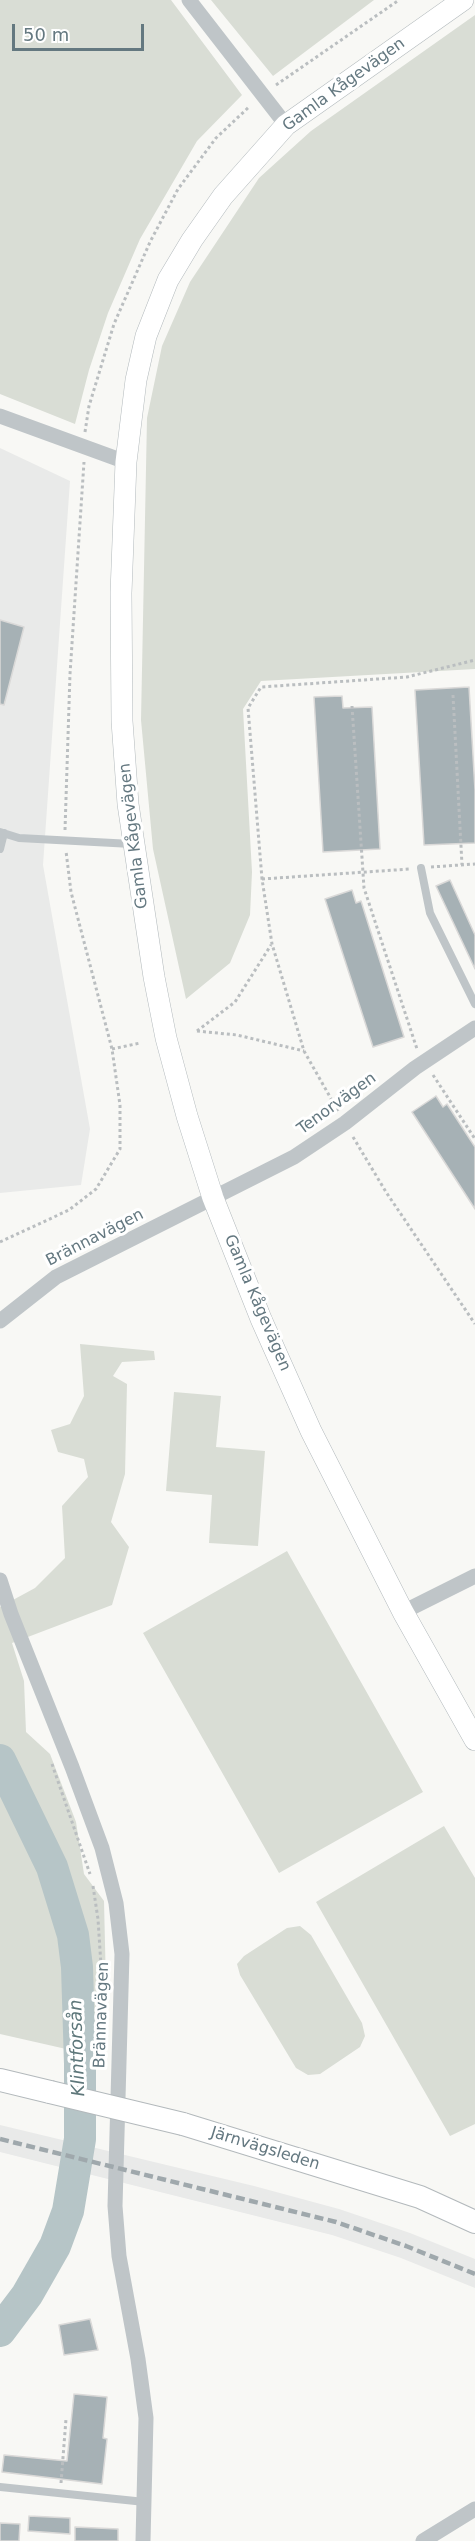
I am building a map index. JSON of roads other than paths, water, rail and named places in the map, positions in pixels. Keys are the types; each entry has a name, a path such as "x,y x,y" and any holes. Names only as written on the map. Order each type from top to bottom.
{"main road":[{"name":"Järnvägsleden","path":"0,2080 183,2124 420,2197 475,2222"}],"street":[{"path":"189,0 286,125"},
{"name":"Gamla Kågevägen","path":"463,0 286,125 223,196 192,240 168,280 146,336 136,380 126,462 121,593 122,721 128,804 141,899 166,1038 213,1198 261,1320 307,1421 403,1612 475,1740"},
{"path":"0,416 126,462"},
{"name":"Tenorvägen","path":"213,1198 294,1156 345,1123 424,1063 473,1033"},
{"name":"Brännavägen","path":"0,1320 56,1277 213,1198"},
{"path":"403,1612 475,1576"},
{"name":"Brännavägen","path":"0,1580 11,1614 102,1848 116,1903 122,1954 115,2206 119,2256 138,2359 146,2418 143,2541"},
{"path":"423,2541 475,2509"}],"lane":[{"path":"0,849 2,833 19,838 134,844"},
{"path":"421,868 430,913 475,1004"},
{"path":"0,2487 145,2502"}],"waterway":[{"name":"Klintforsån","path":"0,1760 52,1867 73,1935 77,1967 80,2064 80,2139 68,2211 55,2246 27,2295 0,2331"}],"railway":[{"path":"0,2139 336,2222 406,2246 475,2274"}]}
